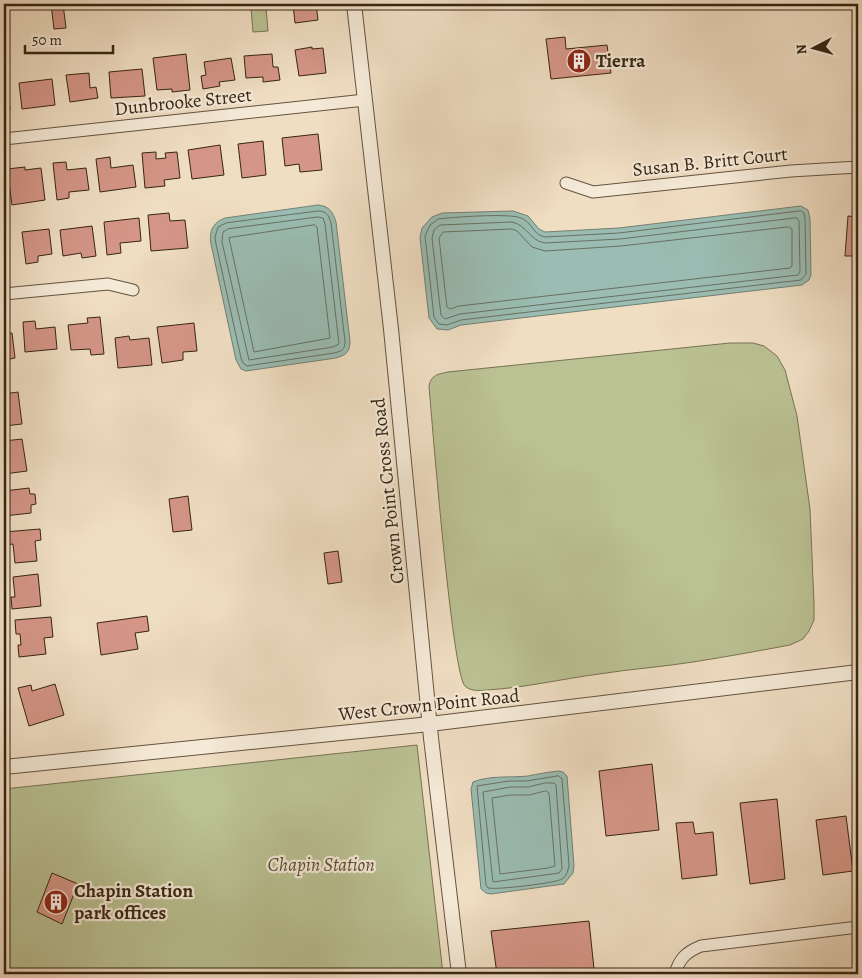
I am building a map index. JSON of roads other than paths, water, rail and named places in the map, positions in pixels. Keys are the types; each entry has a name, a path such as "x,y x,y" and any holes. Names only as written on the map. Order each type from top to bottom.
{"street":[{"name":"Crown Point Cross Road","path":"354,4 391,330 430,724 459,974"},
{"name":"Dunbrooke Street","path":"4,139 365,100"},
{"name":"Susan B. Britt Court","path":"566,183 593,192 791,171 858,167"},
{"path":"4,294 108,284 134,290"},
{"name":"West Crown Point Road","path":"4,767 430,724 858,672"},
{"path":"675,974 678,963 683,956 701,946 858,928"}],"water":[{"path":"318,205 330,210 336,222 350,341 349,348 345,354 336,358 246,371 241,369 236,360 211,244 212,228 217,222 225,218"},
{"path":"801,206 808,210 810,219 811,275 809,280 802,285 461,325 448,330 437,329 429,318 420,238 422,228 432,217 442,213 513,211 528,216 539,229 545,232 619,228"},
{"path":"559,771 567,776 573,873 564,884 491,894 486,893 481,889 471,789 473,782 486,778 528,776"}],"place":[{"name":"Tierra","path":"579,61"},
{"name":"Chapin Station park offices","path":"56,902"}],"park label":[{"name":"Chapin Station","path":"321,865"}]}
